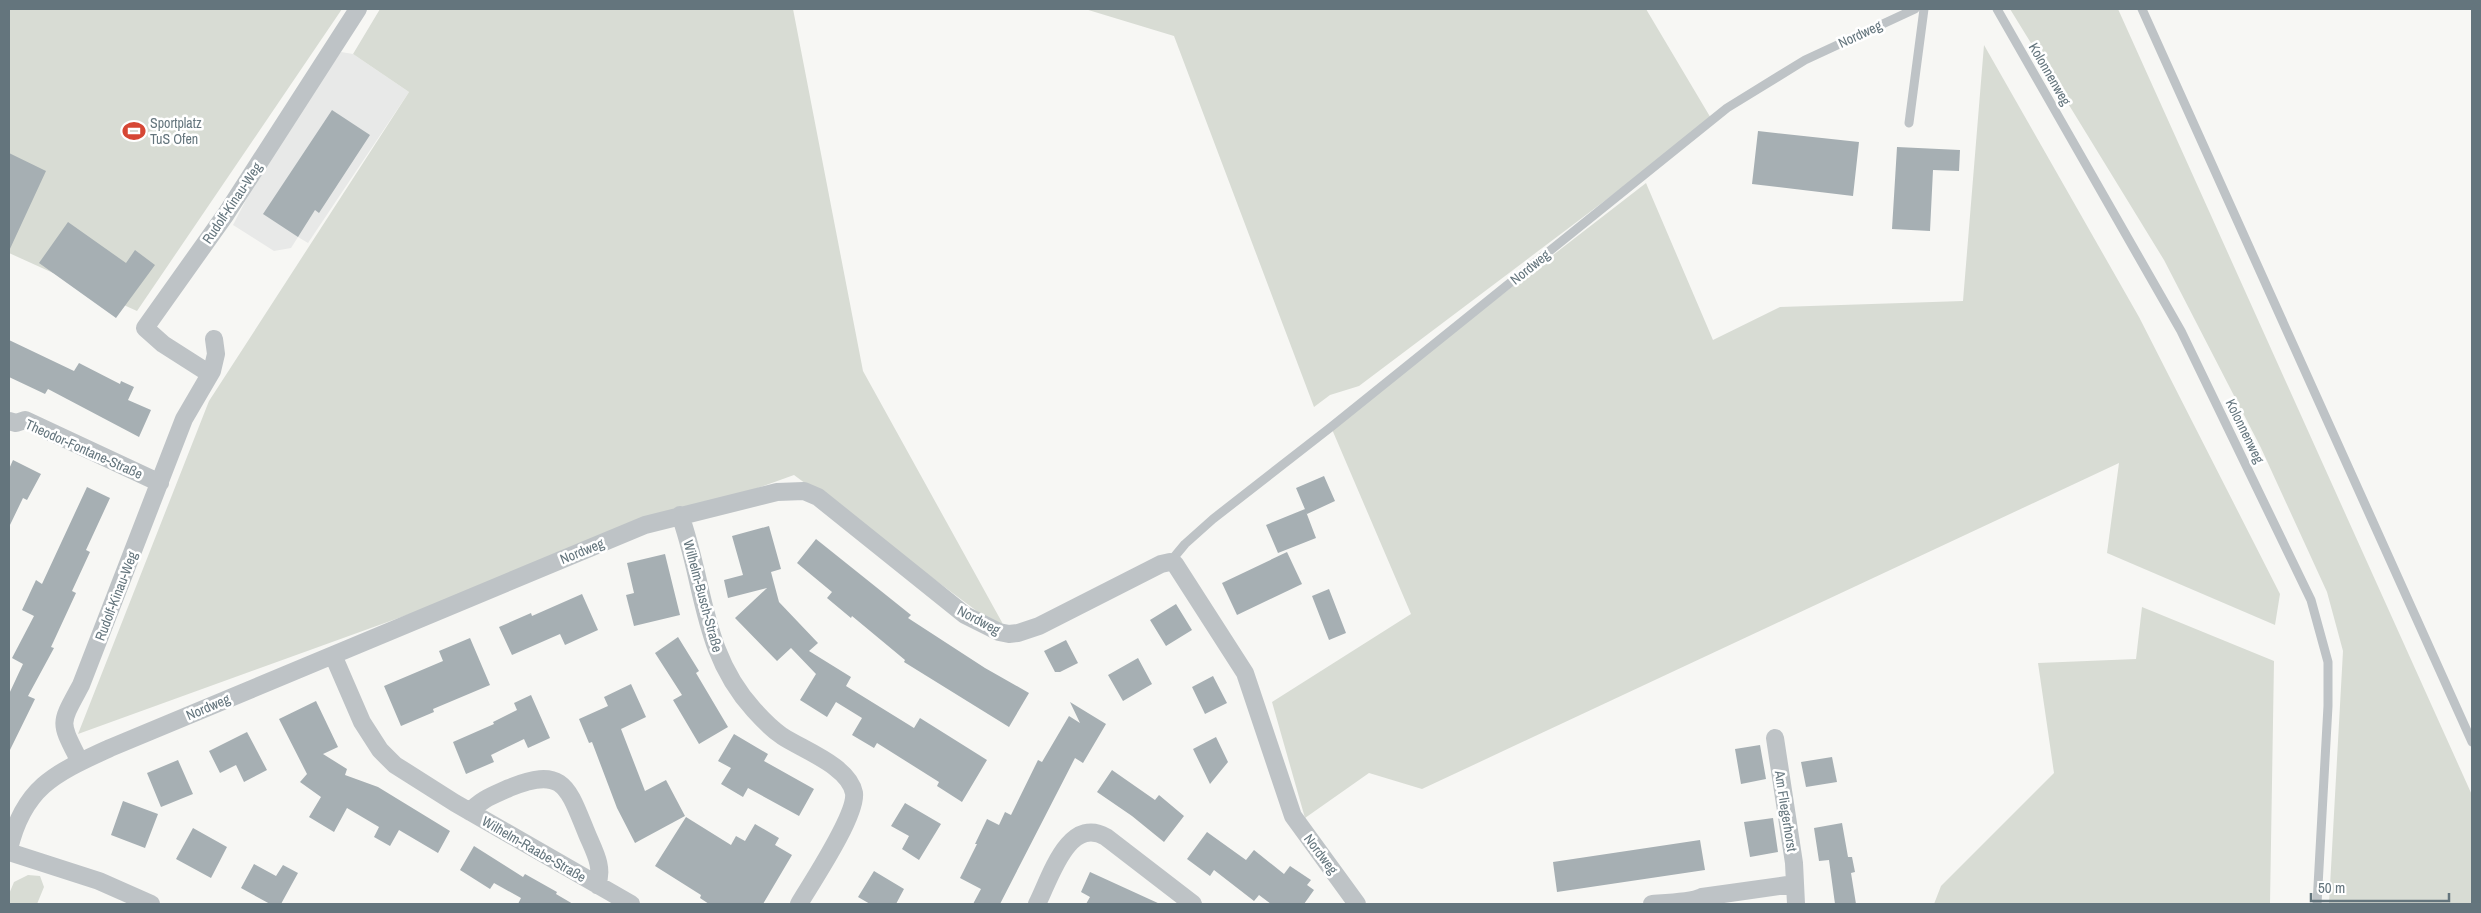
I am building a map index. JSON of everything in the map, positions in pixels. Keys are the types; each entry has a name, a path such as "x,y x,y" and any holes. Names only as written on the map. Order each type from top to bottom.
{"street":[{"name":"Rudolf-Kinau-Weg","path":"210,374 163,344 145,328 226,214 358,9"},
{"name":"Rudolf-Kinau-Weg","path":"80,762 66,733 64,717 81,685 184,419 210,374 216,354 214,339"},
{"name":"Theodor-Fontane-Straße","path":"9,421 16,423 25,420 160,483"},
{"name":"Nordweg","path":"9,850 23,811 31,797 51,778 80,762 645,525 782,491 796,490 811,493 965,615 988,628 1009,634 1039,626 1161,564 1170,562 1178,568 1245,673 1293,816 1357,904"},
{"name":"Wilhelm-Busch-Straße","path":"680,515 689,541 711,637 733,681 746,701 769,726 839,770 851,785 854,797 850,814 800,904"},
{"name":"Wilhelm-Raabe-Straße","path":"333,655 362,722 380,750 403,772 631,904"},
{"name":"Am Fliegerhorst","path":"1774,738 1794,863 1796,904"},
{"name":"Wilhelm-Raabe-Straße","path":"470,812 480,801 529,780 544,778 558,783 572,800 598,859 600,873 597,885"},
{"path":"1037,904 1066,847 1079,835 1092,832 1106,837 1193,904"},
{"path":"9,850 99,881 151,904"},
{"path":"1652,904 1681,900 1690,902 1702,897 1794,884"}],"lane":[{"name":"Nordweg","path":"1170,562 1185,544 1213,519 1331,427 1727,108 1805,60 1915,9"},
{"path":"1909,123 1924,9"},
{"name":"Kolonnenweg","path":"1997,9 2181,331 2311,600 2328,662 2328,706 2318,904"},
{"path":"2142,9 2472,742"}],"shaded area":[{"name":"Sportplatz TuS Ofen","path":"9,9 342,9 137,311 9,253"},
{"path":"380,9 793,9 863,371 1009,635 794,475 78,734 209,401 409,92 353,54"},
{"path":"1085,9 1646,9 1712,120 1359,386 1330,395 1314,407 1174,36"},
{"path":"2010,9 2118,9 2472,795 2472,904 2329,904 2343,651 2327,592 2261,448 2164,260"},
{"path":"1984,45 2139,317 2280,594 2275,625 2107,553 2119,463 1422,789 1369,773 1305,818 1272,702 1411,614 1331,427 1646,183 1713,340 1780,307 1963,301"},
{"path":"341,52 353,54 409,92 308,243 298,237 291,248 274,251 233,225 270,154"},
{"path":"2142,607 2274,661 2270,904 1934,904 1941,886 2054,773 2038,663 2136,659"},
{"path":"28,875 40,876 44,887 37,904 9,904 9,894 14,882"}],"building":[{"path":"332,110 370,135 319,213 315,210 298,237 263,214"},
{"path":"1758,131 1859,142 1853,196 1752,184"},
{"path":"1897,147 1960,150 1959,171 1933,170 1930,231 1892,229"},
{"path":"9,153 46,171 9,251"},
{"path":"68,222 126,263 135,250 155,265 116,318 39,263"},
{"path":"9,340 74,371 79,363 120,384 121,381 134,387 128,400 151,410 139,437 48,389 45,394 9,377"},
{"path":"13,460 41,474 27,500 23,498 9,527 9,469"},
{"path":"1324,476 1335,501 1307,514 1296,488"},
{"path":"87,487 110,498 86,550 90,552 72,591 76,593 51,647 54,648 28,696 35,699 9,752 9,694 23,664 12,658 34,616 22,610 36,580 42,584"},
{"path":"1305,509 1316,538 1278,553 1266,525"},
{"path":"769,526 781,569 771,572 779,602 818,643 809,651 851,677 846,686 914,728 920,718 987,760 962,802 937,786 939,782 877,743 874,748 852,735 862,718 836,702 827,717 800,700 816,674 791,648 777,661 735,618 767,588 728,598 724,580 743,575 732,536"},
{"path":"816,539 911,615 908,618 985,668 1029,693 1009,727 904,662 905,660 827,598 832,592 797,563"},
{"path":"1287,552 1302,584 1237,615 1222,583"},
{"path":"665,554 680,615 634,626 626,595 634,593 627,563"},
{"path":"1329,589 1346,633 1329,640 1312,596"},
{"path":"582,594 598,630 565,645 560,634 512,655 499,627 531,613 532,616"},
{"path":"1176,604 1192,630 1166,646 1150,620"},
{"path":"678,637 699,671 696,673 728,727 699,744 673,700 682,695 655,653"},
{"path":"470,638 490,685 433,709 434,712 401,726 384,686 443,661 439,651"},
{"path":"1066,640 1078,663 1060,672 1055,672 1044,651"},
{"path":"1138,658 1152,684 1123,701 1108,675"},
{"path":"1213,676 1227,703 1205,714 1192,687"},
{"path":"631,684 646,717 621,729 645,791 666,780 685,816 635,843 617,808 592,742 589,743 579,719 608,706 604,697"},
{"path":"531,695 550,738 528,748 524,739 491,755 494,762 466,774 453,742 494,724 493,722 517,710 514,703"},
{"path":"316,701 338,747 323,754 347,769 345,775 378,787 450,831 438,853 399,830 390,846 374,837 379,827 347,808 334,832 309,817 321,797 300,782 307,774 279,719"},
{"path":"1070,702 1106,724 1083,763 1075,758 1000,904 973,904 981,889 960,878 987,819 999,825 1005,812 1011,815 1038,760 1042,762 1069,716 1080,723"},
{"path":"247,732 267,770 244,782 236,765 220,773 209,751"},
{"path":"734,734 768,754 764,761 814,789 799,816 748,788 743,797 721,784 731,768 718,761"},
{"path":"1216,737 1228,762 1210,784 1193,749"},
{"path":"1760,745 1766,779 1741,784 1735,749"},
{"path":"1832,757 1837,782 1806,787 1801,762"},
{"path":"178,760 193,794 161,807 147,773"},
{"path":"1112,770 1155,800 1159,795 1184,816 1164,842 1132,816 1097,792"},
{"path":"123,801 158,814 145,848 111,835"},
{"path":"905,803 941,824 919,860 902,849 909,836 891,826"},
{"path":"686,817 731,845 736,836 745,841 755,824 779,838 775,845 792,855 763,904 709,904 700,898 701,895 655,866"},
{"path":"1773,818 1778,852 1750,857 1744,822"},
{"path":"1842,823 1848,857 1852,857 1855,872 1851,873 1856,904 1835,904 1829,860 1819,861 1814,828"},
{"path":"193,828 227,847 211,878 176,859"},
{"path":"1207,832 1246,860 1254,850 1284,874 1290,866 1311,880 1307,885 1314,890 1304,904 1271,904 1259,895 1254,901 1214,870 1210,876 1187,859"},
{"path":"1700,840 1705,870 1557,892 1553,862"},
{"path":"474,846 523,877 525,874 557,892 556,894 573,904 518,904 521,898 494,883 490,889 460,870"},
{"path":"254,864 276,876 283,865 298,873 281,904 270,904 241,888"},
{"path":"874,871 904,889 896,904 870,904 858,897"},
{"path":"1090,872 1160,904 1086,904 1090,897 1081,892"}],"place":[{"name":"Sportplatz TuS Ofen","path":"134,131"}]}
